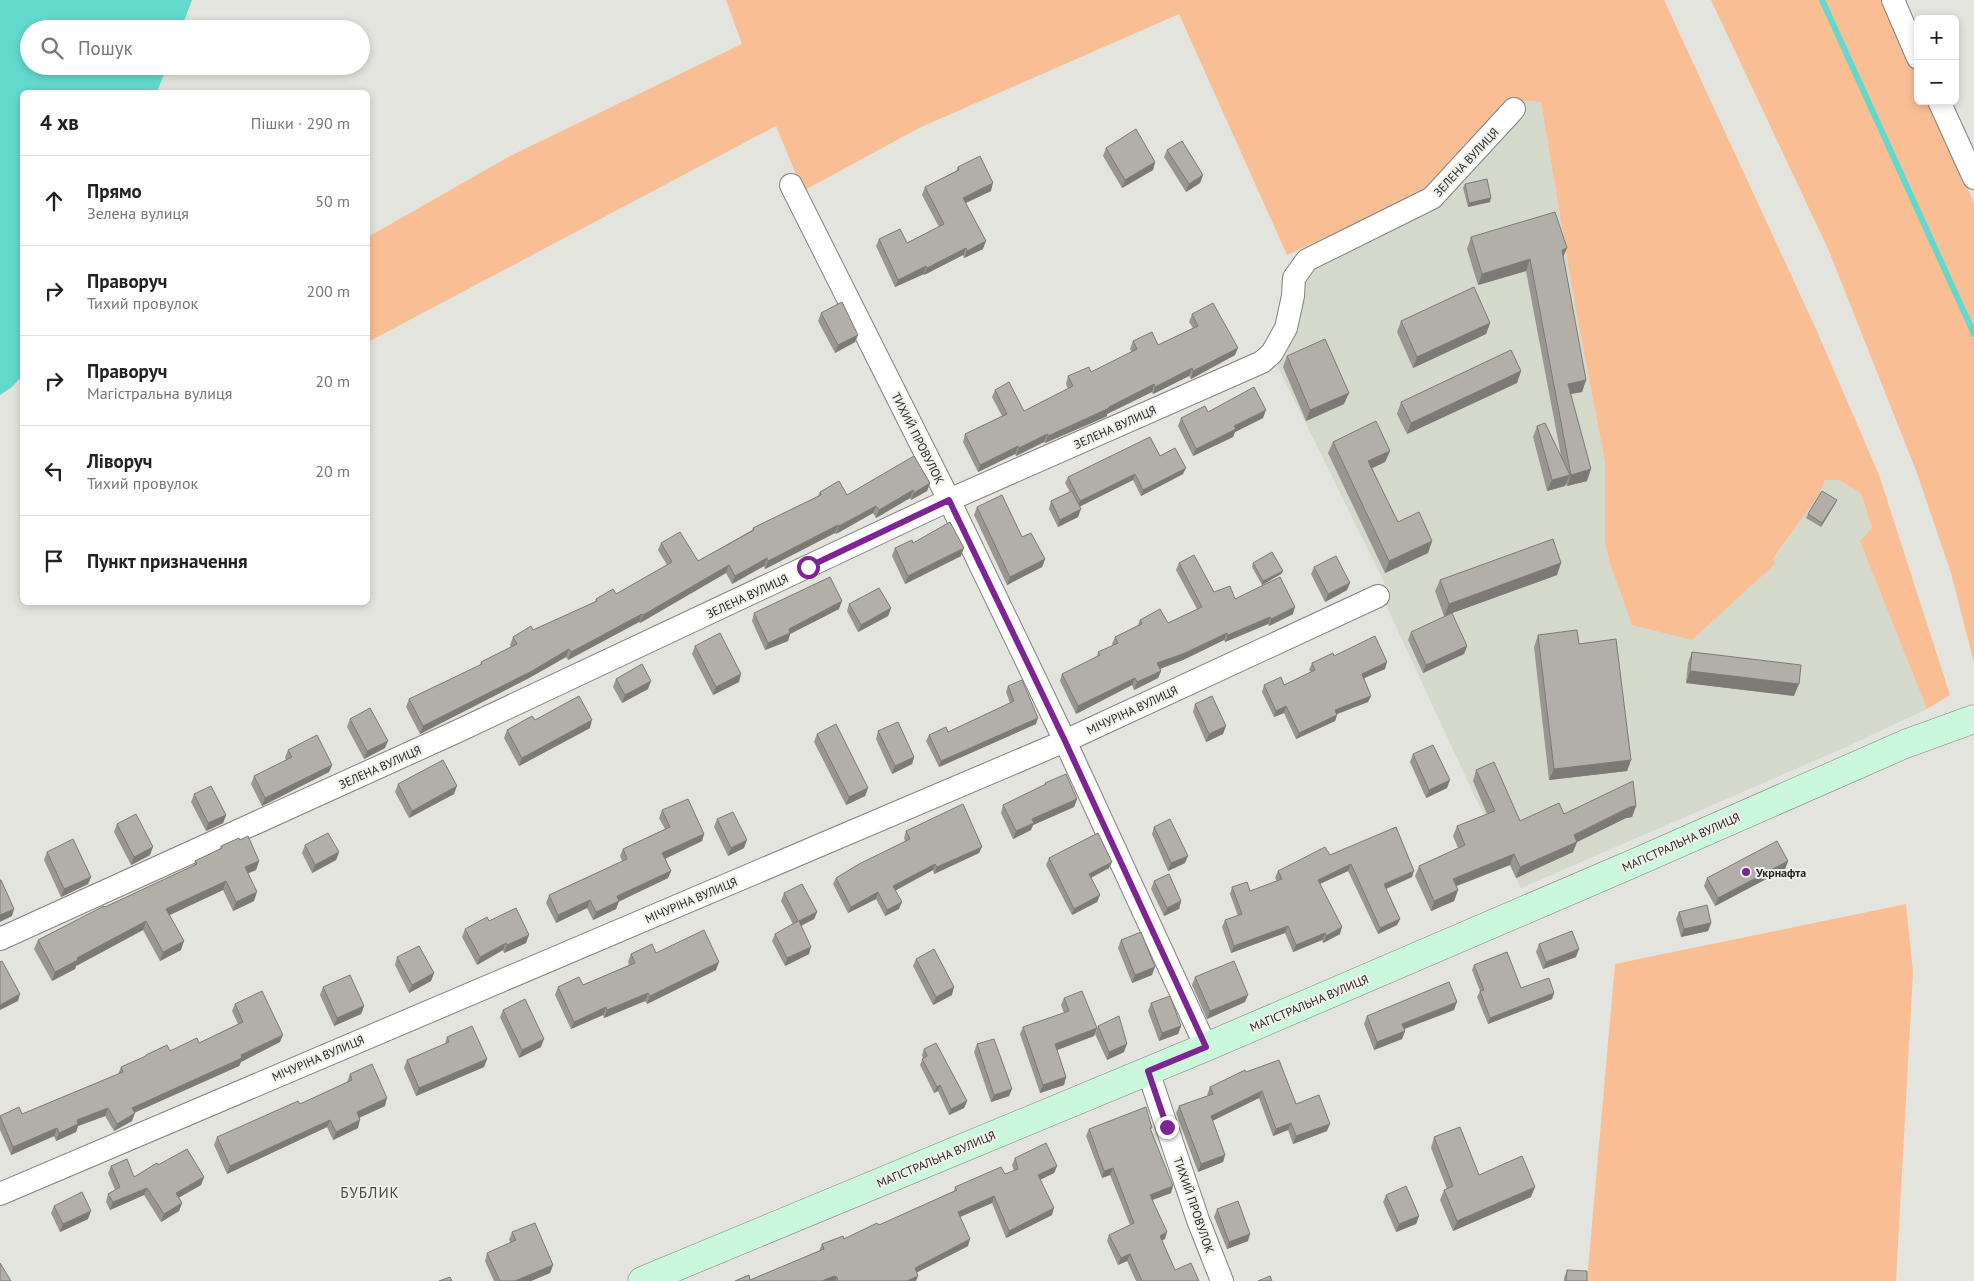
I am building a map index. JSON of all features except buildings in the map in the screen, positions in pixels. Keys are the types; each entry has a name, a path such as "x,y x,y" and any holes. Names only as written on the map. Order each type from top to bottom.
{"main road":[{"name":"МАГІСТРАЛЬНА ВУЛИЦЯ","path":"642,1281 1206,1047 1632,864 1854,765 1974,719"}],"street":[{"path":"1893,0 1914,49"},
{"path":"1941,105 1974,178"},
{"name":"ЗЕЛЕНА ВУЛИЦЯ","path":"0,939 456,732 949,500 1262,362 1272,353 1286,328 1293,296 1294,278 1307,260 1432,198 1514,109"},
{"name":"ТИХИЙ ПРОВУЛОК","path":"791,185 949,500 1065,741 1206,1047"},
{"name":"МІЧУРІНА ВУЛИЦЯ","path":"0,1194 1065,741 1378,596"},
{"name":"ТИХИЙ ПРОВУЛОК","path":"1148,1071 1198,1220 1222,1281"}],"shaded area":[{"path":"726,0 1664,0 1816,329 1879,475 1950,695 1927,709 1860,541 1872,528 1861,493 1839,480 1825,480 1819,495 1773,559 1775,564 1692,640 1632,625 1610,564 1605,543 1605,463 1573,294 1541,102 1511,100 1426,188 1287,255 1179,14 919,128 803,191 776,126 370,341 370,236 510,156 742,44"},
{"path":"1711,0 1884,0 1914,68 1914,105 1931,105 1974,203 1974,663 1951,573 1917,473 1829,251"},
{"path":"1524,101 1541,102 1573,294 1605,463 1605,543 1610,564 1632,625 1773,560 1819,495 1825,480 1839,480 1861,493 1872,528 1899,637 1927,709 1846,747 1521,888 1475,797 1385,603 1385,584 1274,359 1300,280 1311,263 1363,237 1493,139"},
{"path":"1906,904 1913,972 1896,1281 1587,1281 1615,964"}],"water":[{"path":"0,0 192,0 184,20 20,20 20,75 164,75 158,90 20,90 20,378 12,387 0,395"}],"waterway":[{"path":"1822,0 1974,334"}],"place":[{"name":"Укрнафта","path":"1746,872"}],"district":[{"name":"БУБЛИК","path":"370,1192"}],"route":[{"path":"808,567 949,500 1065,741 1206,1047 1148,1071 1167,1127"}]}
